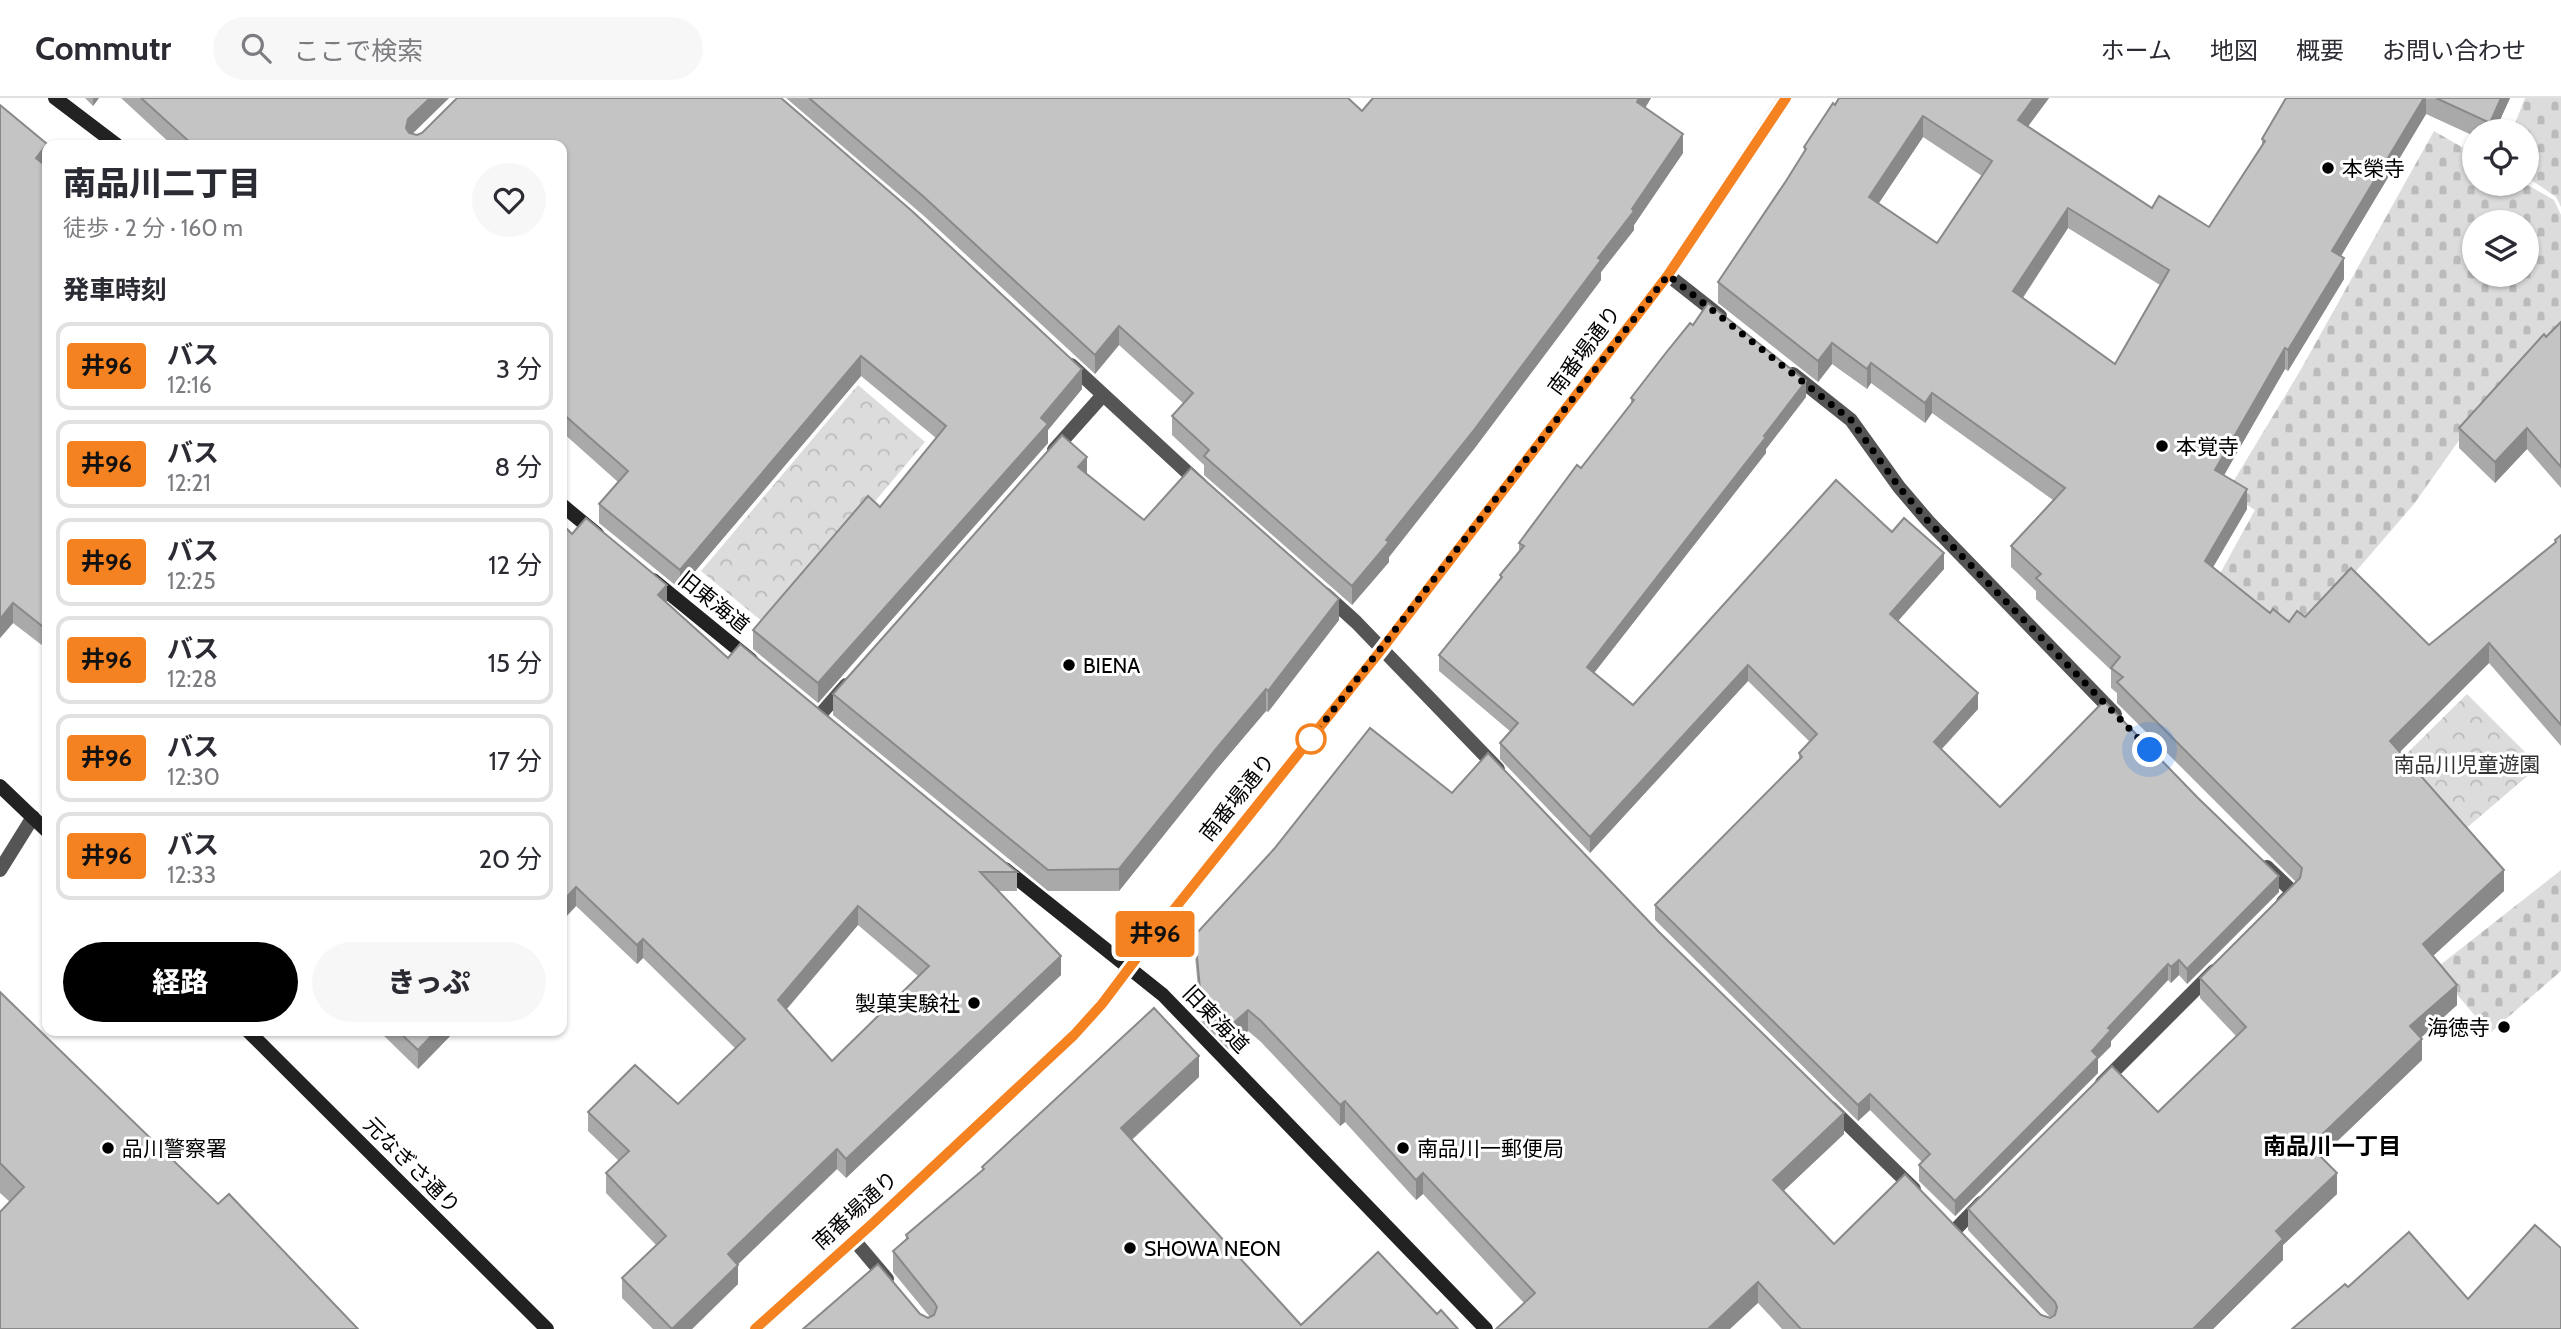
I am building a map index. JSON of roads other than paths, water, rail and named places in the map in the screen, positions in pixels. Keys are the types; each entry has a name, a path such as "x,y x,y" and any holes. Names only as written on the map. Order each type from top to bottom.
{"street":[{"path":"55,98 110,140"},
{"name":"南番場通り","path":"755,1329 1074,1035 1102,1004 1382,649 1668,275 1785,98"},
{"path":"1668,275 1731,325"},
{"path":"1057,352 1214,497"},
{"path":"1786,368 1851,420 1899,487 1928,521 2129,729"},
{"path":"1048,457 1103,395"},
{"path":"567,509 605,540"},
{"name":"旧東海道","path":"637,566 765,672"},
{"path":"1316,586 1382,649 1513,785"},
{"path":"819,716 855,674"},
{"path":"0,786 42,826"},
{"path":"0,870 33,817"},
{"path":"2254,855 2292,892 2273,912"},
{"name":"旧東海道","path":"990,856 1171,1003 1486,1329"},
{"path":"2090,1095 2225,960"},
{"name":"元なぎさ通り","path":"253,1036 547,1329"},
{"path":"1820,1097 1926,1201"},
{"path":"1954,1229 1993,1191"},
{"path":"854,1240 892,1285"}],"place":[{"name":"本榮寺","path":"2328,168"},
{"name":"本覚寺","path":"2162,446"},
{"name":"BIENA","path":"1069,665"},
{"name":"製菓実験社","path":"974,1003"},
{"name":"海徳寺","path":"2504,1027"},
{"name":"品川警察署","path":"108,1148"},
{"name":"南品川一郵便局","path":"1403,1148"},
{"name":"SHOWA NEON","path":"1130,1248"}],"district":[{"name":"南品川一丁目","path":"2332,1146"}],"park label":[{"name":"南品川児童遊園","path":"2467,764"}]}
